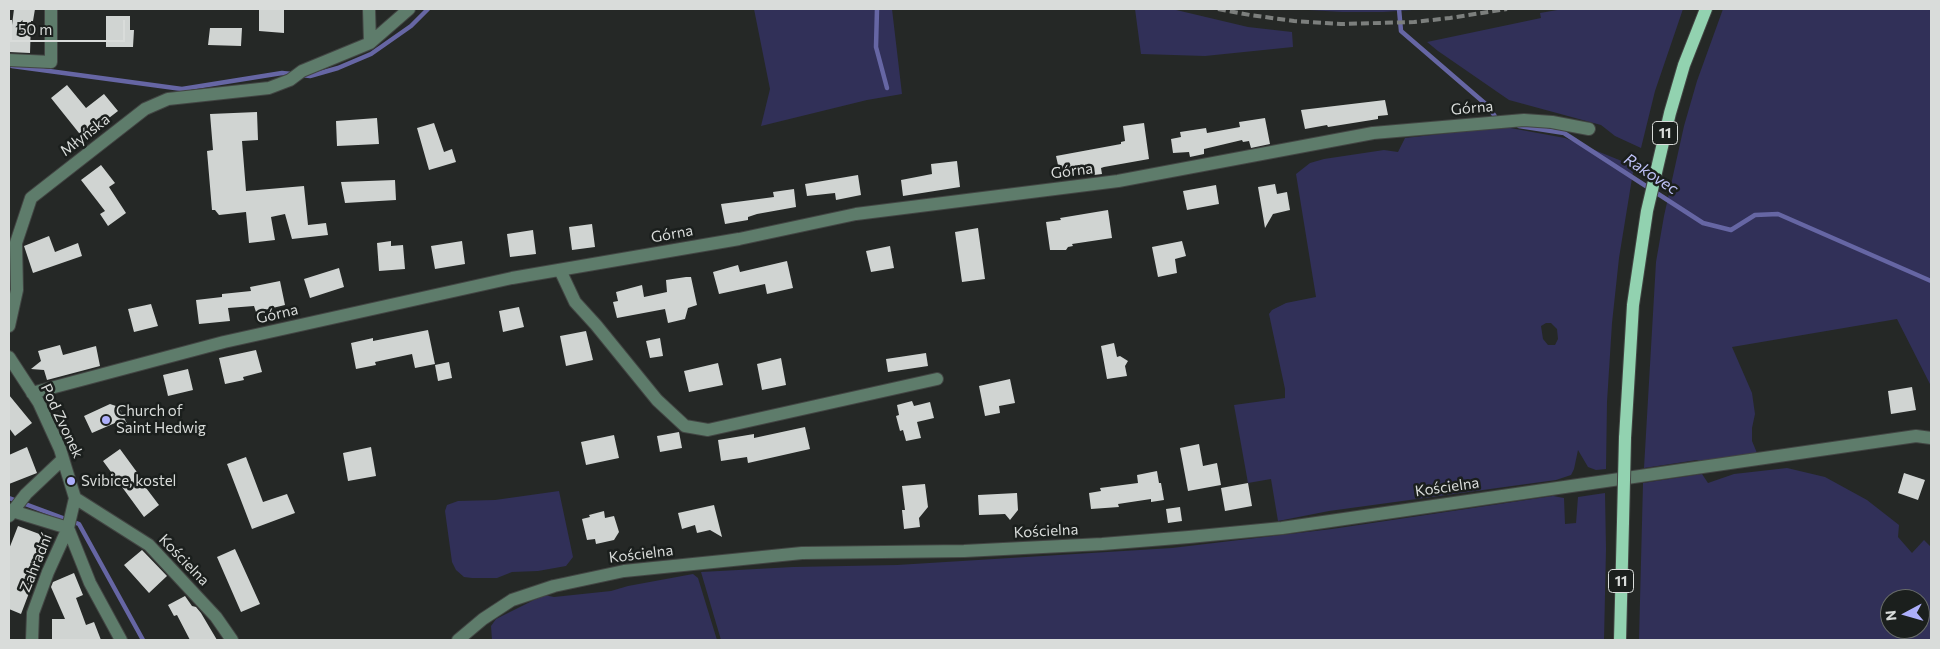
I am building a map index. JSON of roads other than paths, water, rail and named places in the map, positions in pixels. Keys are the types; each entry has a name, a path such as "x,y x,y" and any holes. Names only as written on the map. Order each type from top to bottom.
{"main road":[{"name":"11","path":"1620,640 1629,349 1638,260 1655,170 1670,113 1684,65 1706,9"}],"street":[{"path":"9,60 51,62 51,9"},
{"path":"370,9 370,43"},
{"path":"370,43 409,9"},
{"name":"Młyńska","path":"9,326 17,290 16,243 31,198 144,109 168,99 269,88 290,80 302,71 370,43"},
{"name":"Górna","path":"32,393 224,342 512,278 739,239 856,214 1118,181 1373,133 1524,120 1552,122 1588,129"},
{"path":"560,270 575,302 657,400 685,426 708,430 937,379"},
{"name":"Pod Zvonek","path":"9,357 39,403 63,459 74,504 68,528"},
{"name":"Kościelna","path":"458,640 483,619 512,600 554,586 624,571 802,553 964,551 1190,538 1282,528 1916,436 1931,438"},
{"path":"63,459 10,512 68,528 90,583 121,640"},
{"name":"Kościelna","path":"74,504 149,545 216,617 232,640"},
{"name":"Zahradní","path":"32,640 33,613 48,572 68,528"}],"waterway":[{"path":"302,75 310,76 338,68 371,54 411,26 428,9"},
{"path":"877,9 876,47 887,88"},
{"name":"Rakovec","path":"1399,9 1401,31 1488,106 1498,121"},
{"path":"12,66 182,89 282,73 292,74"},
{"name":"Rakovec","path":"1519,126 1564,133 1703,223 1731,230 1755,215 1778,214 1931,281"},
{"path":"9,498 79,524 143,640"}],"railway":[{"path":"1218,9 1294,21 1341,24 1414,22 1507,9"}],"place":[{"name":"Church of Saint Hedwig","path":"106,420"},
{"name":"Svibice, kostel","path":"71,481"}]}
